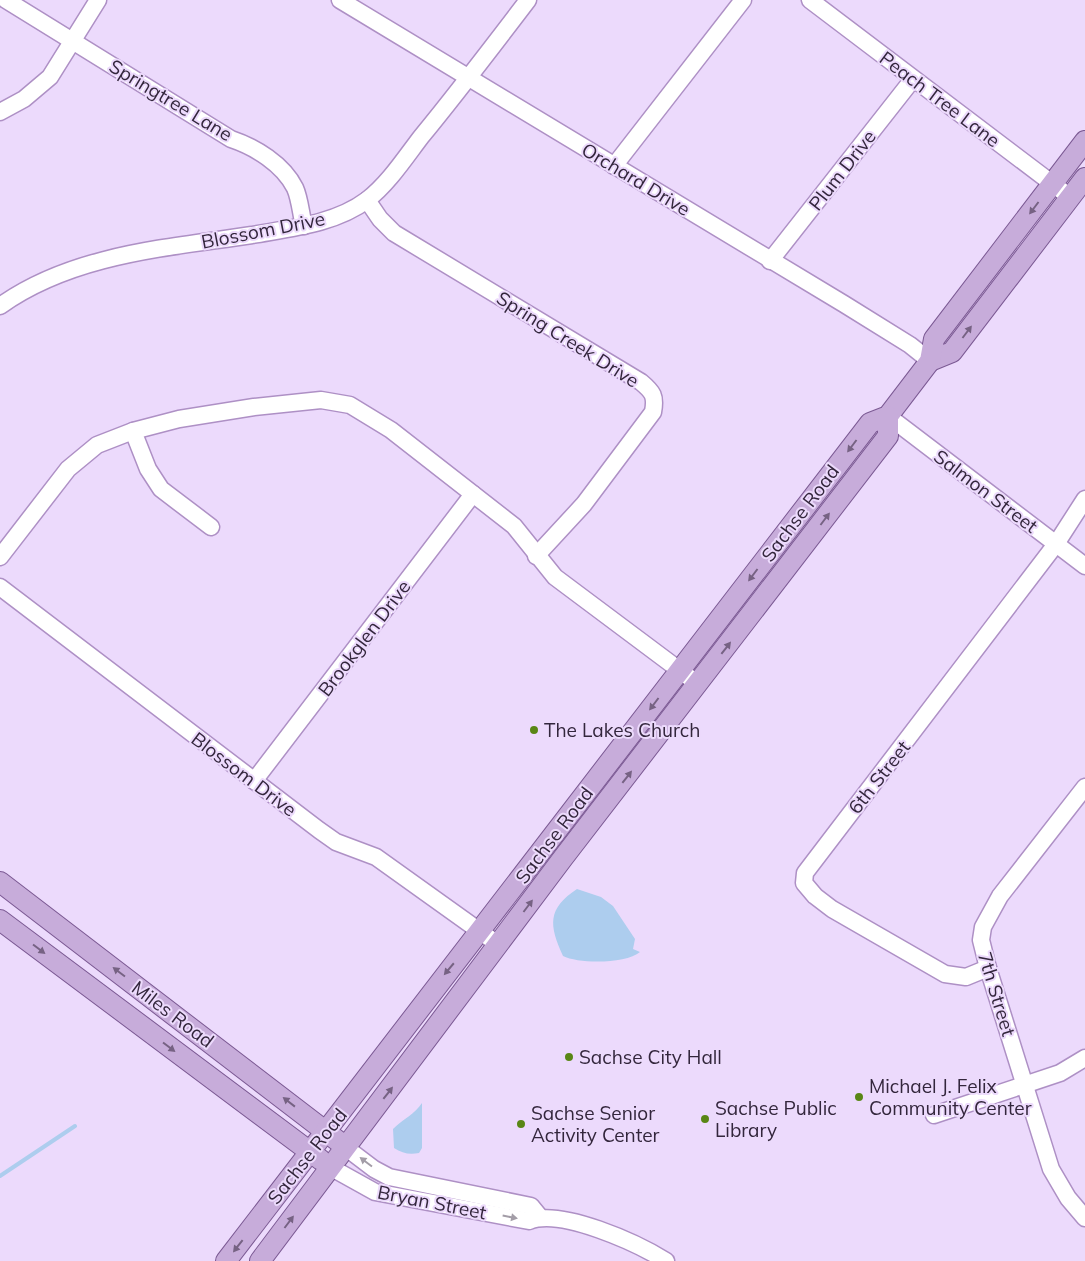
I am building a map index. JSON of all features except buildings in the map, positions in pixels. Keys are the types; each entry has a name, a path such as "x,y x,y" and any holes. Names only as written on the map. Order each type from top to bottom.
{"main road":[{"name":"Sachse Road","path":"226,1261 870,423 888,416 930,361 934,339 1085,141"},
{"name":"Sachse Road","path":"930,361 952,352 1085,178"},
{"name":"Sachse Road","path":"260,1261 498,945 888,436 888,416"},
{"name":"Miles Road","path":"0,882 346,1147"},
{"name":"Miles Road","path":"0,920 330,1167"}],"street":[{"name":"Springtree Lane","path":"6,0 74,40 231,139 254,147 280,169 295,188 304,226"},
{"path":"0,112 24,99 50,77 98,0"},
{"name":"Orchard Drive","path":"340,0 910,345 930,361"},
{"name":"Blossom Drive","path":"0,306 60,274 109,258 304,226 344,214 367,200 386,182 528,0"},
{"path":"614,166 743,0"},
{"name":"Peach Tree Lane","path":"810,0 1070,197"},
{"name":"Plum Drive","path":"770,261 913,78"},
{"name":"Spring Creek Drive","path":"367,200 380,219 394,232 640,382 653,392 656,400 653,412 584,504 536,556"},
{"path":"0,557 68,469 97,445 133,431 179,419 254,407 321,400 350,405 391,430 514,526 536,556 555,577 698,684"},
{"name":"Salmon Street","path":"888,416 1085,566"},
{"path":"133,431 148,469 162,489 211,527"},
{"name":"Brookglen Drive","path":"254,781 474,494"},
{"name":"6th Street","path":"988,968 966,977 945,974 832,909 815,896 804,883 804,874 1056,544 1085,499"},
{"name":"Blossom Drive","path":"0,587 319,830 336,842 376,857 498,945"},
{"name":"7th Street","path":"1085,787 1000,896 982,927 981,940 988,968 1052,1168 1068,1198 1085,1218"},
{"path":"934,1115 1060,1073 1085,1058"},
{"name":"Bryan Street","path":"346,1147 389,1177 531,1206 540,1216"},
{"name":"Bryan Street","path":"330,1167 375,1192 528,1221 540,1216 594,1227 635,1243 666,1261"}],"water":[{"path":"577,889 601,897 613,906 635,939 633,949 640,952 624,959 602,962 570,959 563,956 555,935 554,918 560,904"},
{"path":"422,1103 422,1148 419,1153 415,1154 397,1150 394,1148 393,1129"}],"waterway":[{"path":"0,1176 75,1126"}],"place":[{"name":"The Lakes Church","path":"534,730"},
{"name":"Sachse City Hall","path":"569,1057"},
{"name":"Michael J. Felix Community Center","path":"859,1097"},
{"name":"Sachse Public Library","path":"705,1119"},
{"name":"Sachse Senior Activity Center","path":"521,1124"}]}
